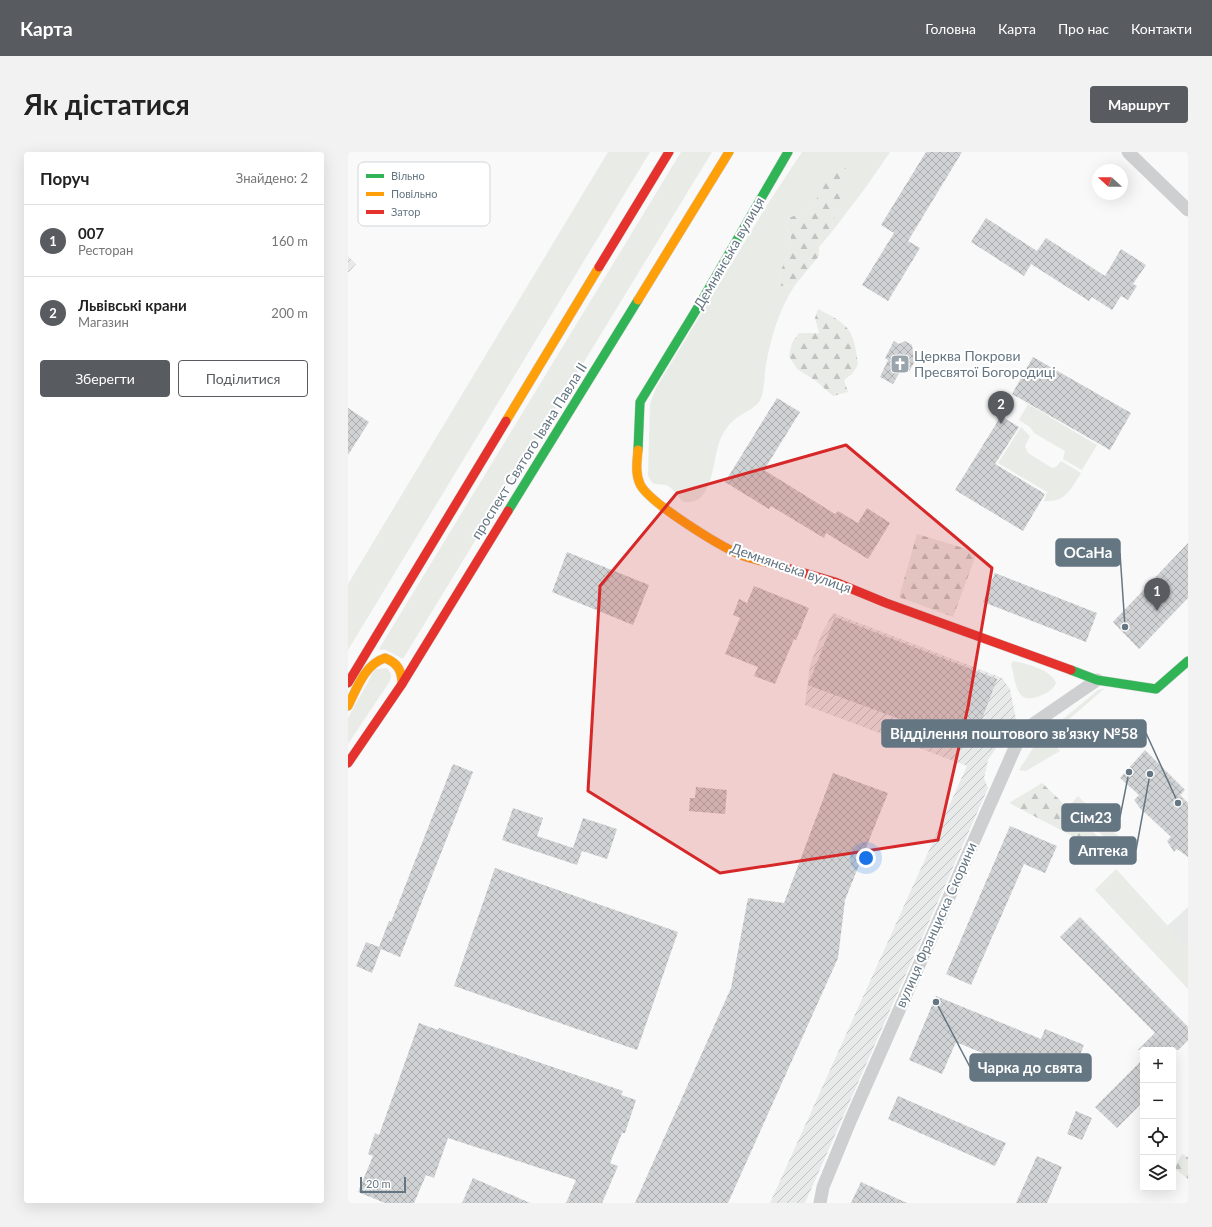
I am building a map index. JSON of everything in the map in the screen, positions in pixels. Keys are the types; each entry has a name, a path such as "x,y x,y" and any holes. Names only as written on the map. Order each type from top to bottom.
{"main road":[{"path":"348,683 669,152"},
{"name":"проспект Святого Івана Павла II","path":"348,763 402,684 729,152"},
{"name":"Демнянська вулиця","path":"788,152 698,307 640,402 637,472 640,484 650,497 706,535 739,554 835,582 886,603 1097,680 1156,689 1188,661"},
{"path":"348,706 370,666 379,660 390,659 396,664 400,670 402,684"}],"street":[{"path":"1128,152 1188,210"},
{"name":"вулиця Франциска Скорини","path":"820,1203 823,1187 851,1119 1018,741 1033,724 1097,680"}],"highlighted area":[{"path":"846,445 992,568 968,707 938,840 720,873 588,791 600,586 677,493"}],"shaded area":[{"path":"348,256 356,264 348,273"},
{"path":"833,613 1002,678 1010,689 1016,719 1012,732 1002,739 988,760 984,778 988,788 805,1203 770,1203 967,766 805,705 810,665 822,633"},
{"path":"1188,907 1188,976 1153,939"}],"green space":[{"path":"608,152 650,152 348,650 348,584"},
{"path":"681,152 712,152 403,659 386,650 379,649"},
{"path":"802,152 890,152 866,187 831,233 836,211 822,190 813,207 789,218 785,226 791,236 791,245 780,273 779,286 795,285 784,304 773,334 761,398 754,407 732,421 723,433 717,449 710,480 701,497 694,501 684,502 670,487 654,484 648,475 650,404 656,388 769,202"},
{"path":"843,164 850,175 836,211 831,233 819,247 819,256 795,285 779,286 780,273 791,245 791,236 785,225 789,218 813,207 829,171"},
{"path":"818,309 844,325 852,336 855,344 858,365 852,374 844,380 848,392 833,396 816,381 797,369 789,356 792,343 799,333 819,333 815,318"},
{"path":"1028,404 1097,445 1082,470 1063,459 1065,451 1034,433 1030,427 1019,420"},
{"path":"1021,427 1030,436 1025,446 1028,453 1052,468 1056,467 1061,461 1081,473 1067,494 1057,500 1044,501 1047,492 998,463"},
{"path":"917,534 977,552 953,617 899,597"},
{"path":"1013,661 1031,665 1044,671 1053,678 1056,683 1055,685 1050,691 1040,696 1026,698 1021,695 1016,685 1011,664"},
{"path":"387,668 391,674 390,681 348,744 348,718 374,671 376,669"},
{"path":"1105,688 1051,735 1050,738 1060,751 1026,771 1019,770 1038,740 1098,690"},
{"path":"1042,783 1111,849 1105,853 1009,803"},
{"path":"1078,796 1120,838 1112,845 1071,804"},
{"path":"1116,869 1188,948 1188,989 1095,890"},
{"path":"1182,1154 1188,1157 1188,1179 1176,1170 1176,1164"}],"building":[{"path":"926,152 962,152 908,241 920,248 888,301 862,285 894,233 881,225"},
{"path":"986,218 1037,251 1046,238 1105,276 1121,249 1146,265 1133,284 1137,286 1128,300 1121,296 1112,310 1092,297 1089,301 1031,264 1024,276 971,242"},
{"name":"Церква Покрови Пресвятої Богородиці","path":"894,341 899,344 905,341 912,345 913,352 918,355 909,372 902,368 893,384 880,377 888,360 885,358"},
{"path":"1033,357 1131,413 1110,450 1012,394"},
{"path":"777,398 800,412 764,470 835,514 838,511 858,523 867,508 890,523 868,559 826,533 824,538 771,506 769,509 725,482"},
{"path":"348,408 369,422 348,455"},
{"path":"1001,416 1019,427 995,464 1045,494 1023,531 955,490"},
{"path":"1188,543 1188,598 1139,649 1113,622"},
{"path":"567,552 649,585 633,625 552,592"},
{"path":"995,573 1097,613 1086,642 983,602"},
{"path":"754,586 809,608 796,640 794,639 775,684 754,676 758,667 725,654 740,618 733,615 739,599 747,603"},
{"path":"835,617 997,679 972,746 808,685"},
{"path":"1145,750 1185,790 1180,795 1188,803 1188,857 1177,849 1174,852 1167,841 1171,837 1140,808 1134,800 1139,795 1120,778"},
{"path":"453,764 473,772 400,957 381,949 372,973 356,966 366,942 379,947 389,921 391,922"},
{"path":"833,773 888,793 845,900 838,958 728,1203 635,1203 731,988 748,898 784,903"},
{"path":"696,787 727,790 725,814 689,811 690,798 695,798"},
{"path":"513,808 543,818 537,836 582,851 577,865 502,840"},
{"path":"583,818 617,829 607,859 573,848"},
{"path":"1010,826 1057,846 1045,873 1024,864 971,985 946,974"},
{"path":"495,868 678,932 637,1050 454,986"},
{"path":"1080,917 1188,1027 1188,1040 1178,1050 1176,1050 1176,1047 1141,1047 1155,1033 1060,937"},
{"path":"936,996 1041,1039 1045,1029 1084,1045 1071,1077 1035,1062 1030,1073 956,1042 942,1074 909,1060"},
{"path":"419,1023 438,1030 439,1028 623,1091 621,1095 636,1100 625,1133 622,1133 610,1163 618,1166 602,1203 566,1203 576,1180 448,1138 434,1178 426,1175 414,1203 385,1203 358,1192 373,1156 368,1154 375,1133 379,1135"},
{"path":"1140,1062 1140,1105 1117,1128 1095,1107"},
{"path":"898,1096 1006,1143 995,1166 888,1119"},
{"path":"1076,1111 1092,1118 1082,1140 1067,1134"},
{"path":"1037,1156 1062,1167 1047,1203 1016,1203"},
{"path":"473,1178 530,1203 462,1203"},
{"path":"861,1182 907,1203 851,1203"}],"traffic: fast":[{"path":"638,450 640,402 698,307 788,152"},
{"path":"508,511 638,300"},
{"path":"1071,670 1097,680 1156,689 1188,661"}],"traffic: slow":[{"path":"638,300 729,152"},
{"path":"506,421 599,267"},
{"path":"638,450 638,480 646,492 669,512 701,533 739,554 777,565"},
{"path":"348,706 358,684 367,671 378,661 385,658 393,662 400,671 402,684"}],"traffic: jam":[{"path":"599,267 669,152"},
{"path":"348,683 506,421"},
{"path":"348,763 402,684 508,511"},
{"path":"777,565 835,582 886,603 1071,670"}],"place":[{"name":"Церква Покрови Пресвятої Богородиці","path":"900,364"},
{"name":"Львівські крани","path":"1001,424"},
{"name":"007","path":"1157,611"},
{"name":"ОСаНа","path":"1125,627"},
{"name":"Сім23","path":"1129,772"},
{"name":"Аптека","path":"1150,774"},
{"name":"Відділення поштового зв’язку №58","path":"1178,803"},
{"name":"Чарка до свята","path":"936,1002"}]}
